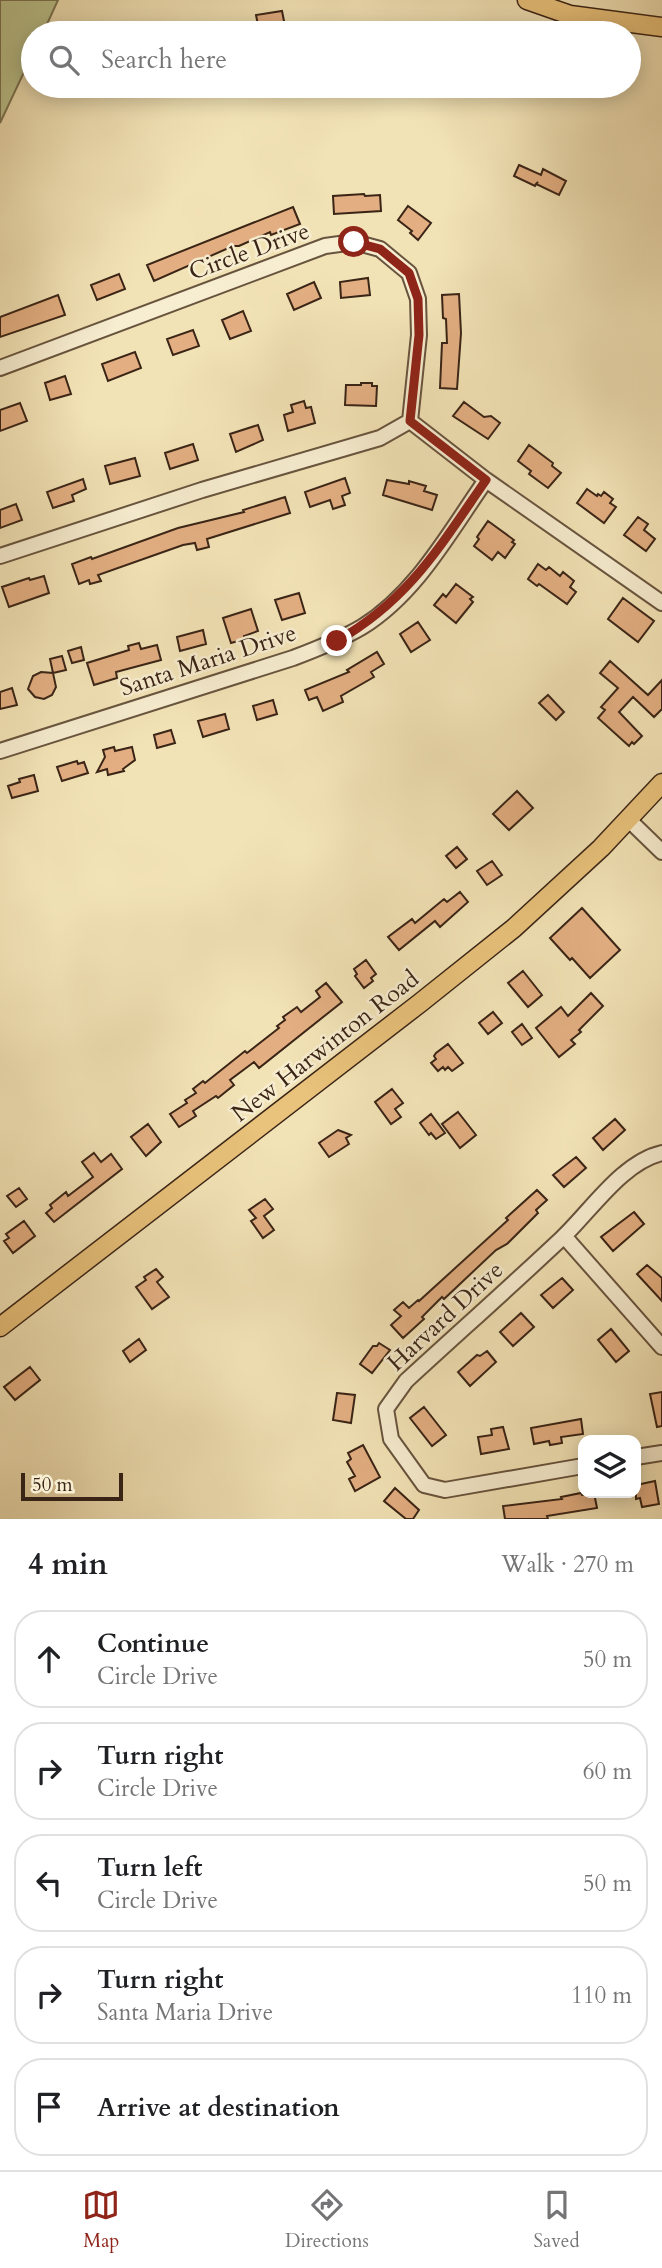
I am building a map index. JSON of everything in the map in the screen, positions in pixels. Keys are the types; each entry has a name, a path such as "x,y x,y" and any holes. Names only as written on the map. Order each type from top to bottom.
{"main road":[{"path":"527,0 570,15 616,21"},
{"path":"641,24 662,27"},
{"name":"New Harwinton Road","path":"0,1328 514,928 601,848 662,783"}],"street":[{"name":"Circle Drive","path":"0,368 325,246 354,242 380,249 409,273 418,299 419,335 410,421"},
{"path":"0,556 202,490 380,438 410,421 486,480 662,603"},
{"name":"Santa Maria Drive","path":"0,751 293,658 337,641 365,625 423,570 486,480"},
{"path":"628,819 662,852"},
{"name":"Harvard Drive","path":"578,1467 445,1490 424,1485 391,1439 386,1409 406,1381 564,1236 627,1171 650,1156 662,1153"},
{"path":"564,1236 662,1347"},
{"path":"641,1456 662,1453"}],"green space":[{"path":"0,0 58,0 48,21 21,21 21,78 0,123"}],"building":[{"path":"282,11 284,21 257,21 256,15"},
{"path":"519,165 541,175 543,169 566,181 559,195 514,176"},
{"path":"380,195 381,211 334,214 333,196"},
{"path":"408,206 431,223 418,240 410,233 412,231 398,220"},
{"path":"293,207 300,224 233,246 154,281 147,265"},
{"path":"119,274 125,289 97,300 91,285"},
{"path":"368,278 370,295 341,298 340,282"},
{"path":"314,282 321,298 294,310 287,294"},
{"path":"459,294 461,333 457,389 440,388 442,343 447,343 442,295"},
{"path":"58,295 65,315 0,337 0,317"},
{"path":"243,311 251,331 230,339 222,320"},
{"path":"193,330 199,346 173,355 167,339"},
{"path":"135,352 141,368 108,381 102,364"},
{"path":"65,376 71,394 50,400 45,383"},
{"path":"361,383 377,386 376,406 345,405 346,385"},
{"path":"304,401 306,408 311,407 315,423 288,431 284,415 293,412 291,405"},
{"path":"464,402 484,417 491,416 500,423 488,439 453,416"},
{"path":"20,403 27,421 0,431 0,410"},
{"path":"258,425 263,440 236,452 230,434"},
{"path":"193,444 198,460 170,469 165,453"},
{"path":"529,445 553,463 552,466 561,473 548,488 529,474 531,471 518,461"},
{"path":"135,458 140,476 110,484 105,466"},
{"path":"345,478 350,493 342,496 345,505 333,509 330,500 310,507 305,492"},
{"path":"83,479 86,489 72,495 74,501 53,508 47,492"},
{"path":"387,480 409,484 409,481 426,486 424,491 437,495 432,510 383,495"},
{"path":"587,489 597,496 604,492 613,499 610,503 616,507 604,523 577,503"},
{"path":"285,497 290,513 207,539 209,547 197,550 195,543 183,545 98,575 101,581 90,584 89,580 79,584 72,564 178,528 244,512 243,510"},
{"path":"16,504 22,520 0,528 0,510"},
{"path":"638,517 648,524 644,530 655,539 646,551 624,535"},
{"path":"488,521 514,540 512,542 515,544 505,558 498,552 492,560 474,546"},
{"path":"538,564 546,570 549,567 560,576 563,572 574,581 570,587 576,592 567,604 528,579"},
{"path":"44,576 49,593 9,607 2,587"},
{"path":"456,584 473,597 470,599 473,602 456,623 434,605 443,594 446,597"},
{"path":"299,593 305,613 282,620 275,600"},
{"path":"623,598 654,621 638,642 608,619"},
{"path":"251,609 258,631 231,643 223,618"},
{"path":"418,622 430,640 411,652 400,634"},
{"path":"203,630 206,644 180,651 177,637"},
{"path":"139,643 141,649 157,645 161,660 116,672 117,678 94,685 87,663 129,650 128,646"},
{"path":"81,647 84,660 72,663 68,651"},
{"path":"377,652 384,664 371,672 374,677 341,696 343,702 323,711 317,697 309,700 305,690 349,672 347,670"},
{"path":"62,656 66,670 53,673 50,659"},
{"path":"610,661 648,695 662,680 662,709 654,717 633,697 619,712 642,736 629,746 598,718 605,710 601,707 618,688 600,673"},
{"path":"41,672 53,673 56,687 52,695 44,699 35,697 28,689 33,676"},
{"path":"12,688 17,705 0,709 0,692"},
{"path":"548,695 564,712 556,720 539,703"},
{"path":"273,700 277,714 257,720 253,706"},
{"path":"225,714 229,729 203,737 198,721"},
{"path":"171,730 175,743 157,748 154,735"},
{"path":"114,747 115,751 132,747 135,760 123,769 124,771 108,775 107,769 97,772 105,757 103,750"},
{"path":"77,761 78,764 84,762 88,773 62,781 57,767"},
{"path":"34,775 38,791 12,798 8,786 20,782 19,779"},
{"path":"517,791 533,808 509,830 493,814"},
{"path":"457,847 467,859 456,868 446,856"},
{"path":"492,861 502,875 487,885 477,871"},
{"path":"460,892 468,902 440,927 435,921 399,950 388,937 412,919 415,923 444,899 447,902"},
{"path":"582,908 620,950 590,978 550,938"},
{"path":"366,960 376,974 371,978 373,981 364,988 355,976 357,974 354,969"},
{"path":"523,971 542,995 528,1007 508,983"},
{"path":"326,983 342,1002 259,1068 254,1062 230,1080 234,1085 218,1098 216,1096 193,1111 196,1116 179,1127 170,1114 187,1103 185,1100 196,1093 193,1089 279,1028 277,1026 285,1020 283,1017 297,1007 301,1012 320,997 316,991"},
{"path":"591,993 603,1006 571,1040 575,1044 559,1057 536,1028 561,1007 568,1016"},
{"path":"493,1012 502,1023 488,1034 479,1023"},
{"path":"522,1024 532,1038 522,1045 512,1032"},
{"path":"448,1044 463,1063 452,1071 443,1067 438,1071 431,1063 436,1059 436,1053"},
{"path":"392,1089 403,1103 395,1109 401,1117 391,1124 375,1102"},
{"path":"458,1112 476,1135 460,1148 442,1124"},
{"path":"431,1114 445,1133 436,1139 431,1133 429,1135 420,1123"},
{"path":"615,1119 625,1130 603,1150 593,1138"},
{"path":"148,1124 161,1142 146,1156 131,1137"},
{"path":"338,1130 351,1135 346,1138 349,1144 329,1157 319,1143"},
{"path":"94,1153 101,1162 111,1154 122,1169 54,1222 46,1213 52,1208 50,1205 66,1192 68,1196 93,1177 82,1162"},
{"path":"576,1157 586,1168 564,1187 553,1175"},
{"path":"19,1188 27,1199 16,1207 7,1196"},
{"path":"537,1190 547,1200 536,1210 538,1213 507,1244 496,1250 444,1299 442,1297 422,1317 424,1319 403,1338 391,1325 401,1316 394,1310 403,1302 409,1308 419,1301"},
{"path":"265,1199 273,1209 264,1216 274,1230 263,1238 251,1221 256,1218 249,1210"},
{"path":"634,1212 644,1224 613,1251 601,1237"},
{"path":"24,1221 35,1236 13,1253 4,1241 9,1238 6,1234"},
{"path":"647,1265 662,1278 662,1301 637,1274"},
{"path":"156,1269 163,1277 157,1282 169,1297 152,1309 136,1287"},
{"path":"562,1278 573,1290 553,1308 541,1295"},
{"path":"521,1313 534,1327 513,1346 500,1332"},
{"path":"611,1329 629,1351 616,1362 598,1340"},
{"path":"139,1339 146,1350 130,1362 123,1351"},
{"path":"379,1343 390,1350 372,1373 360,1364 373,1346"},
{"path":"487,1351 496,1362 470,1386 458,1372 477,1355"},
{"path":"30,1367 40,1380 15,1400 4,1387"},
{"path":"662,1392 662,1426 657,1427 650,1394"},
{"path":"337,1393 355,1395 351,1423 333,1420"},
{"path":"424,1407 446,1435 432,1446 410,1418"},
{"path":"581,1419 583,1434 561,1437 562,1443 550,1445 549,1441 534,1444 531,1428"},
{"path":"503,1427 509,1449 481,1454 478,1437 492,1435 491,1429"},
{"path":"363,1445 380,1477 355,1491 349,1479 355,1476 347,1462 351,1459 348,1453"},
{"path":"655,1481 659,1504 642,1507 641,1484"},
{"path":"395,1488 419,1510 413,1519 406,1519 384,1501"},
{"path":"578,1494 578,1498 595,1498 597,1508 547,1516 548,1519 505,1519 503,1506 562,1499 561,1497"}],"route":[{"path":"337,641 365,625 423,570 486,480 410,421 419,335 418,299 409,273 380,249 354,242"}]}
